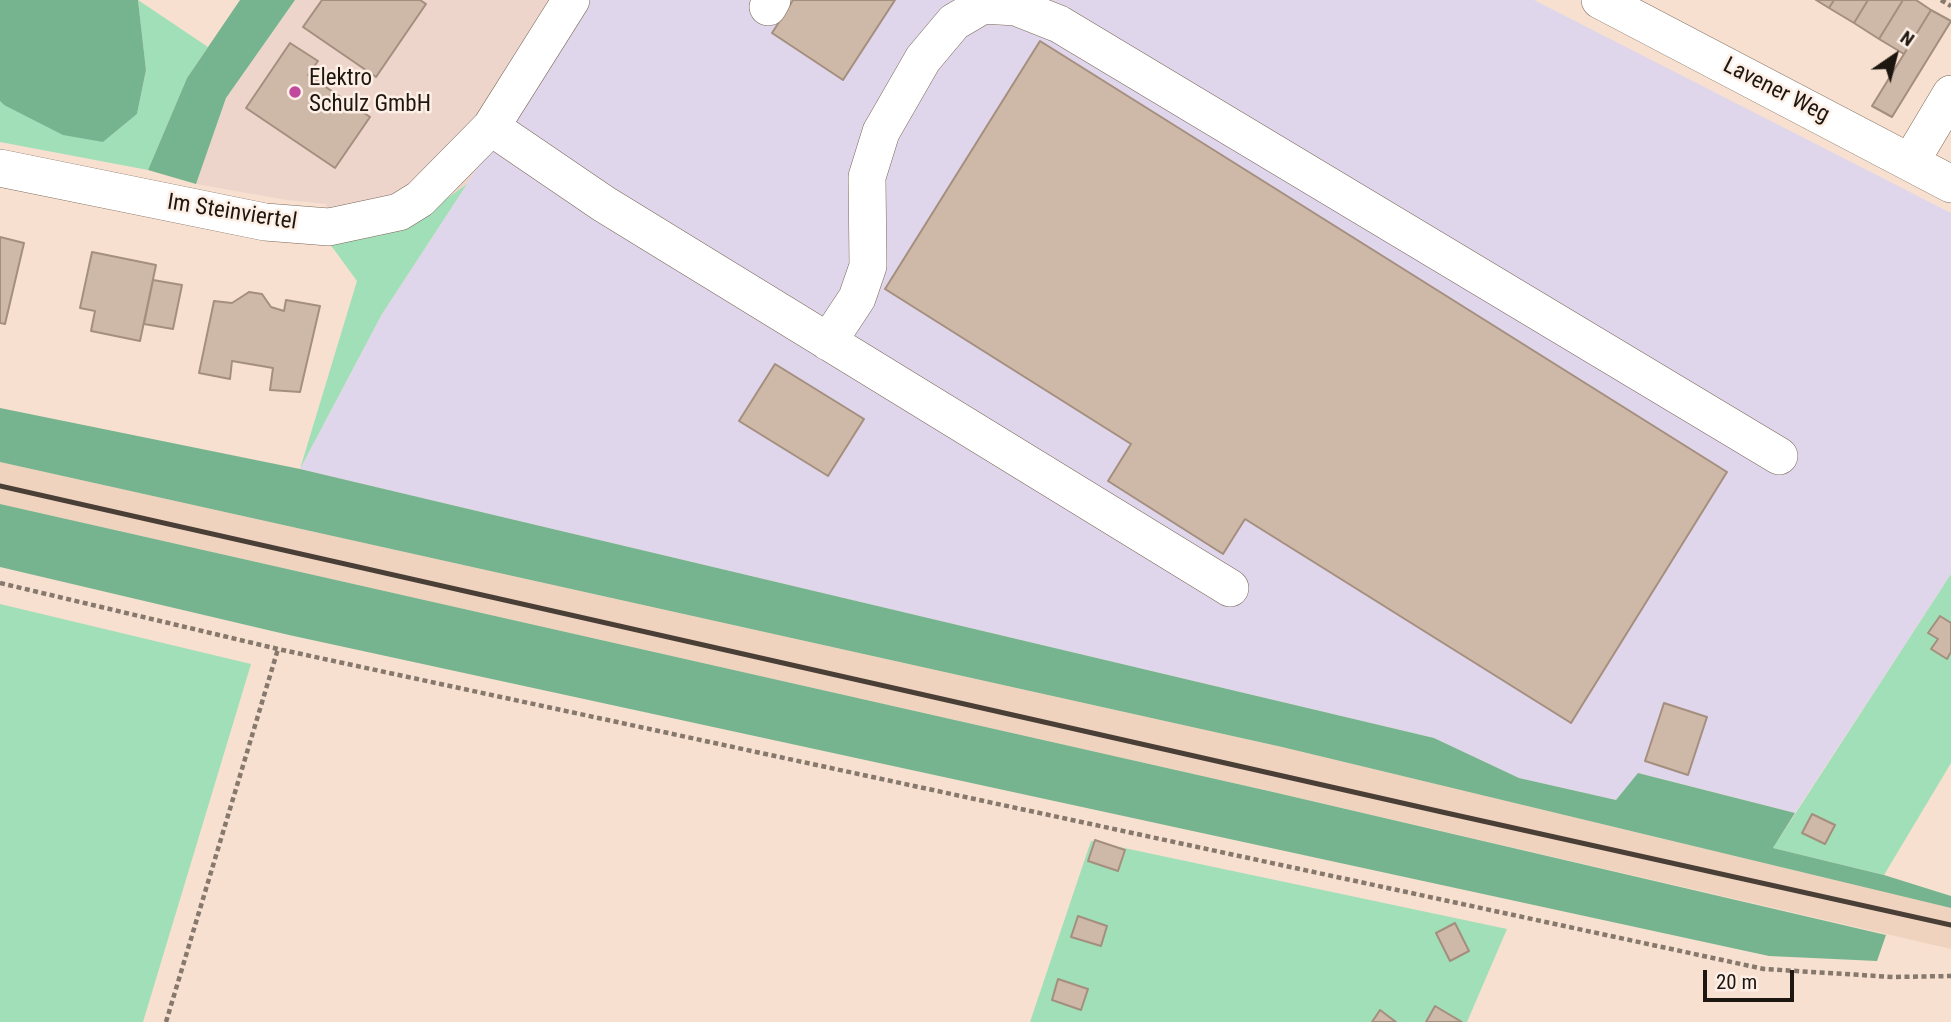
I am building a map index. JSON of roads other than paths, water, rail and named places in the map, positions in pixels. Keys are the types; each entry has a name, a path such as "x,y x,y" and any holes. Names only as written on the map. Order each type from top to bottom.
{"street":[{"name":"Im Steinviertel","path":"0,168 265,222 329,227 399,212 420,199 491,127 571,0"},
{"name":"Lavener Weg","path":"1600,0 1951,184"},
{"path":"828,342 857,298 868,266 867,177 881,132 923,59 954,22 983,5 1017,4 1059,24 1779,456"},
{"path":"1911,161 1951,94"},
{"path":"491,127 604,204 1230,587"}],"railway":[{"path":"0,486 1951,925"}],"place":[{"name":"Elektro Schulz GmbH","path":"295,92"}]}
